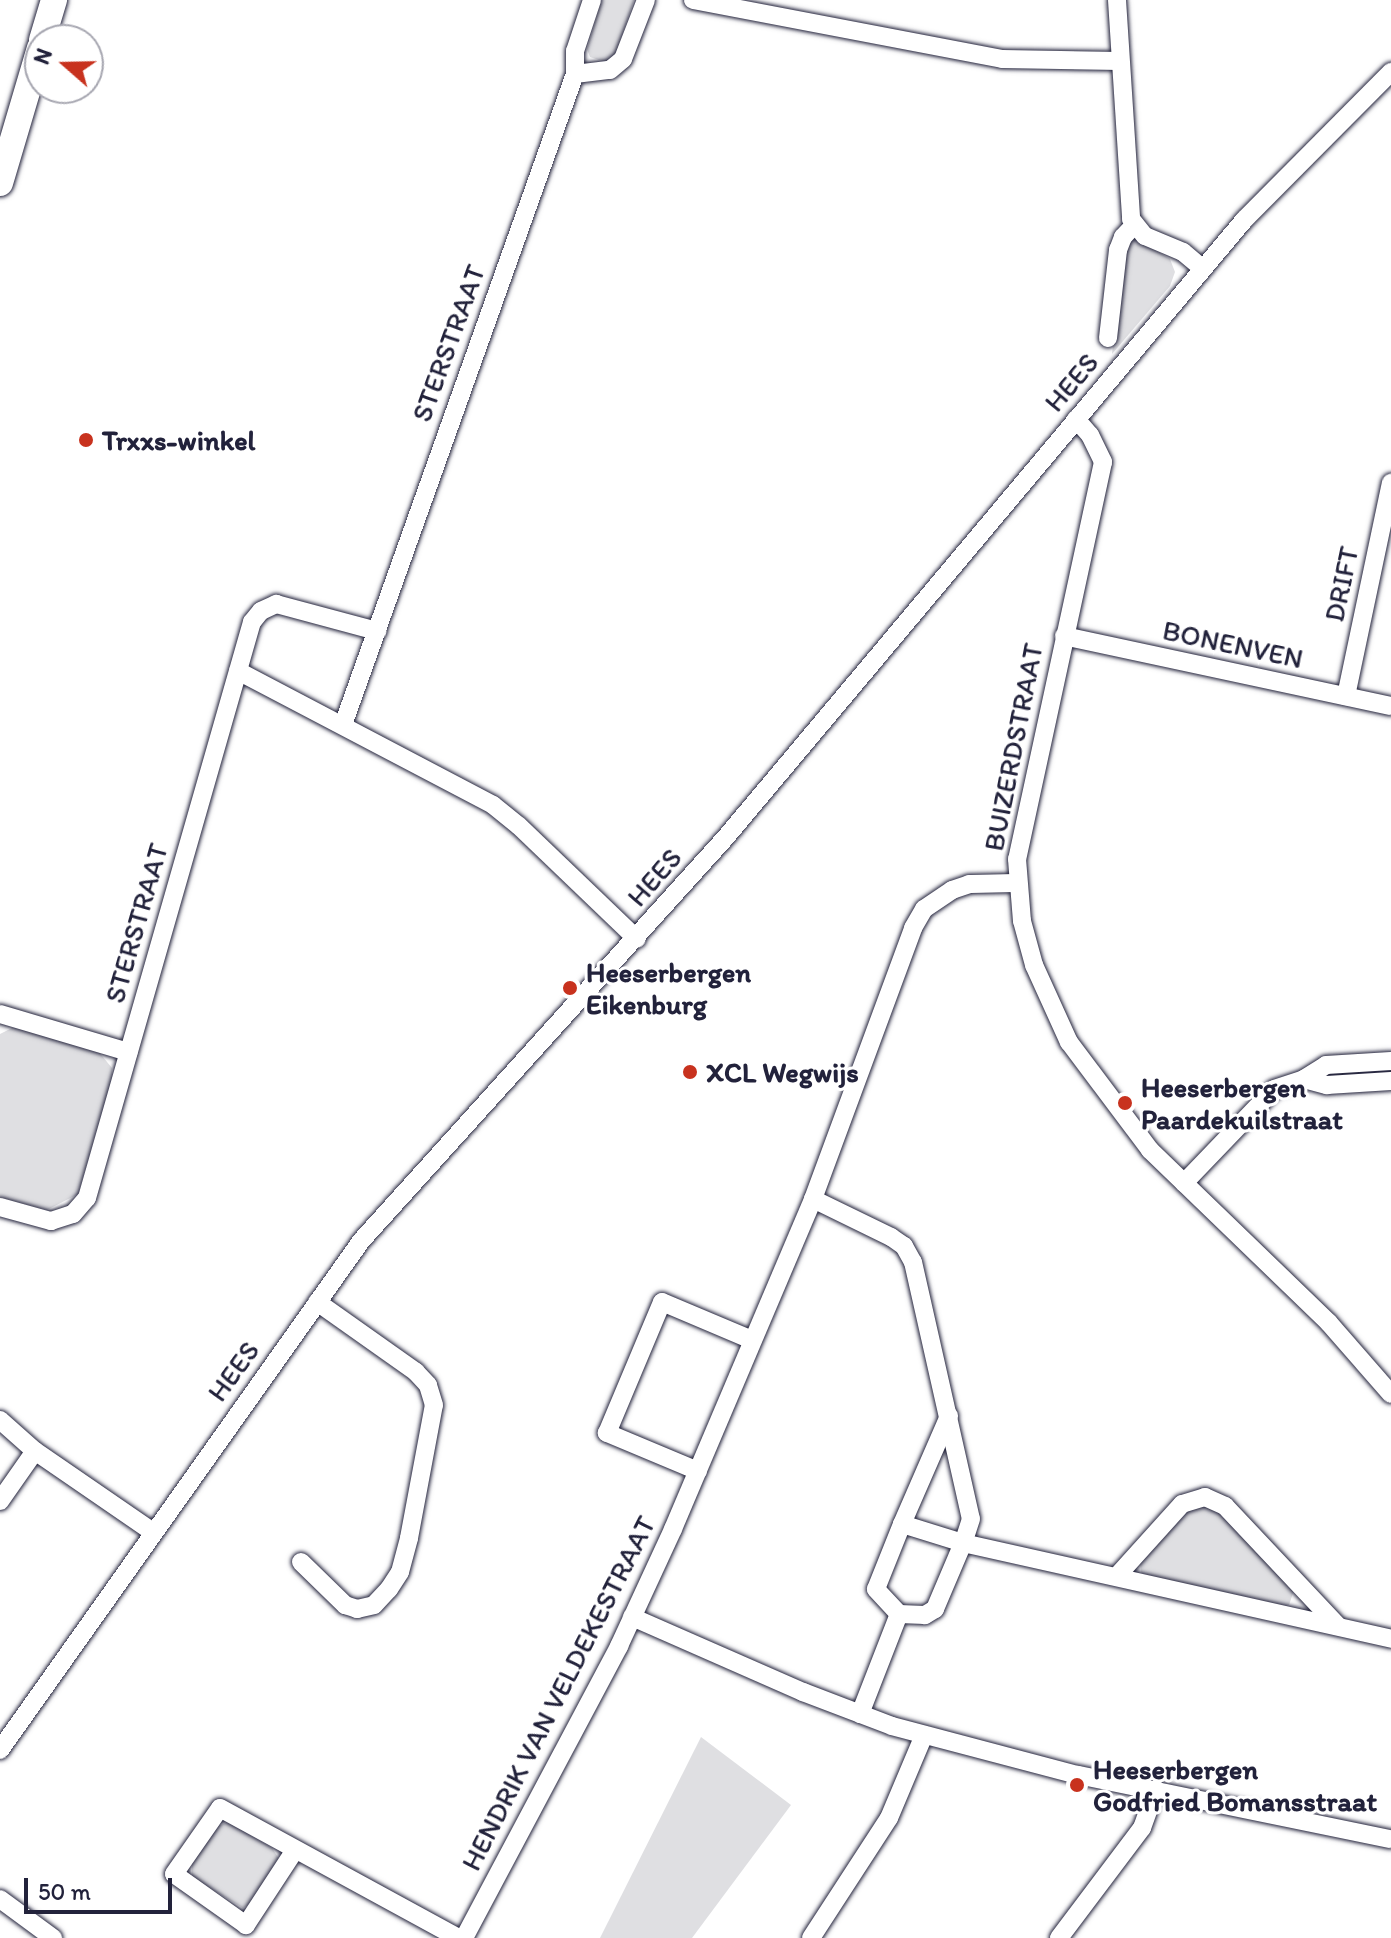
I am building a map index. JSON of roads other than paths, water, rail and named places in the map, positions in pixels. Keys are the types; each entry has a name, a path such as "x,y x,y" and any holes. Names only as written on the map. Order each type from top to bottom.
{"main road":[{"path":"47,24 54,0"},
{"path":"0,183 24,102"}],"street":[{"name":"STERSTRAAT","path":"343,725 575,74 575,51 592,0"},
{"path":"575,74 610,70 623,59 646,0"},
{"path":"693,0 1002,59 1120,61"},
{"path":"1117,0 1127,206 1134,225 1145,236 1183,252 1202,268"},
{"name":"HEES","path":"0,1750 361,1241 637,939 1202,268 1309,152 1391,72"},
{"path":"1108,338 1118,250 1123,237 1134,225"},
{"name":"BUIZERDSTRAAT","path":"1076,419 1090,435 1103,462 1023,824 1017,883 1034,965 1069,1042 1150,1150 1318,1312 1391,1394"},
{"name":"DRIFT","path":"1346,696 1391,483"},
{"name":"STERSTRAAT","path":"0,1207 51,1221 73,1214 87,1198 252,622 261,611 276,604 377,631"},
{"name":"BONENVEN","path":"1064,636 1391,706"},
{"path":"238,671 493,805 637,939"},
{"name":"HENDRIK VAN VELDEKESTRAAT","path":"461,1938 632,1617 698,1471 813,1199 900,958 924,909 938,897 969,884 1017,883"},
{"path":"0,1014 128,1052"},
{"path":"1184,1183 1274,1089 1304,1079 1326,1065 1391,1061"},
{"path":"1304,1079 1327,1085 1391,1081"},
{"path":"813,1199 875,1227 904,1246 913,1262 949,1416 971,1519 935,1609 925,1615 899,1614 876,1589 949,1416"},
{"path":"301,1562 345,1605 357,1609 374,1605 389,1589 400,1572 406,1549 434,1405 428,1385 416,1372 317,1302"},
{"path":"698,1471 607,1433 662,1302 752,1340"},
{"path":"0,1420 35,1451 153,1532"},
{"path":"0,1501 35,1451"},
{"path":"1117,1576 1182,1504 1205,1497 1225,1506 1338,1626"},
{"path":"902,1524 963,1543 1391,1639"},
{"path":"860,1714 899,1614"},
{"path":"632,1617 860,1714 924,1735 1078,1775 1391,1839"},
{"path":"811,1938 889,1818 924,1735"},
{"path":"1059,1938 1142,1828 1156,1789"},
{"path":"295,1850 246,1925 174,1874 220,1808 461,1938"},
{"path":"0,1899 53,1938"}],"place":[{"name":"Trxxs-winkel","path":"86,440"},
{"name":"Heeserbergen Eikenburg","path":"570,988"},
{"name":"XCL Wegwijs","path":"690,1072"},
{"name":"Heeserbergen Paardekuilstraat","path":"1125,1103"},
{"name":"Heeserbergen Godfried Bomansstraat","path":"1077,1785"}]}
